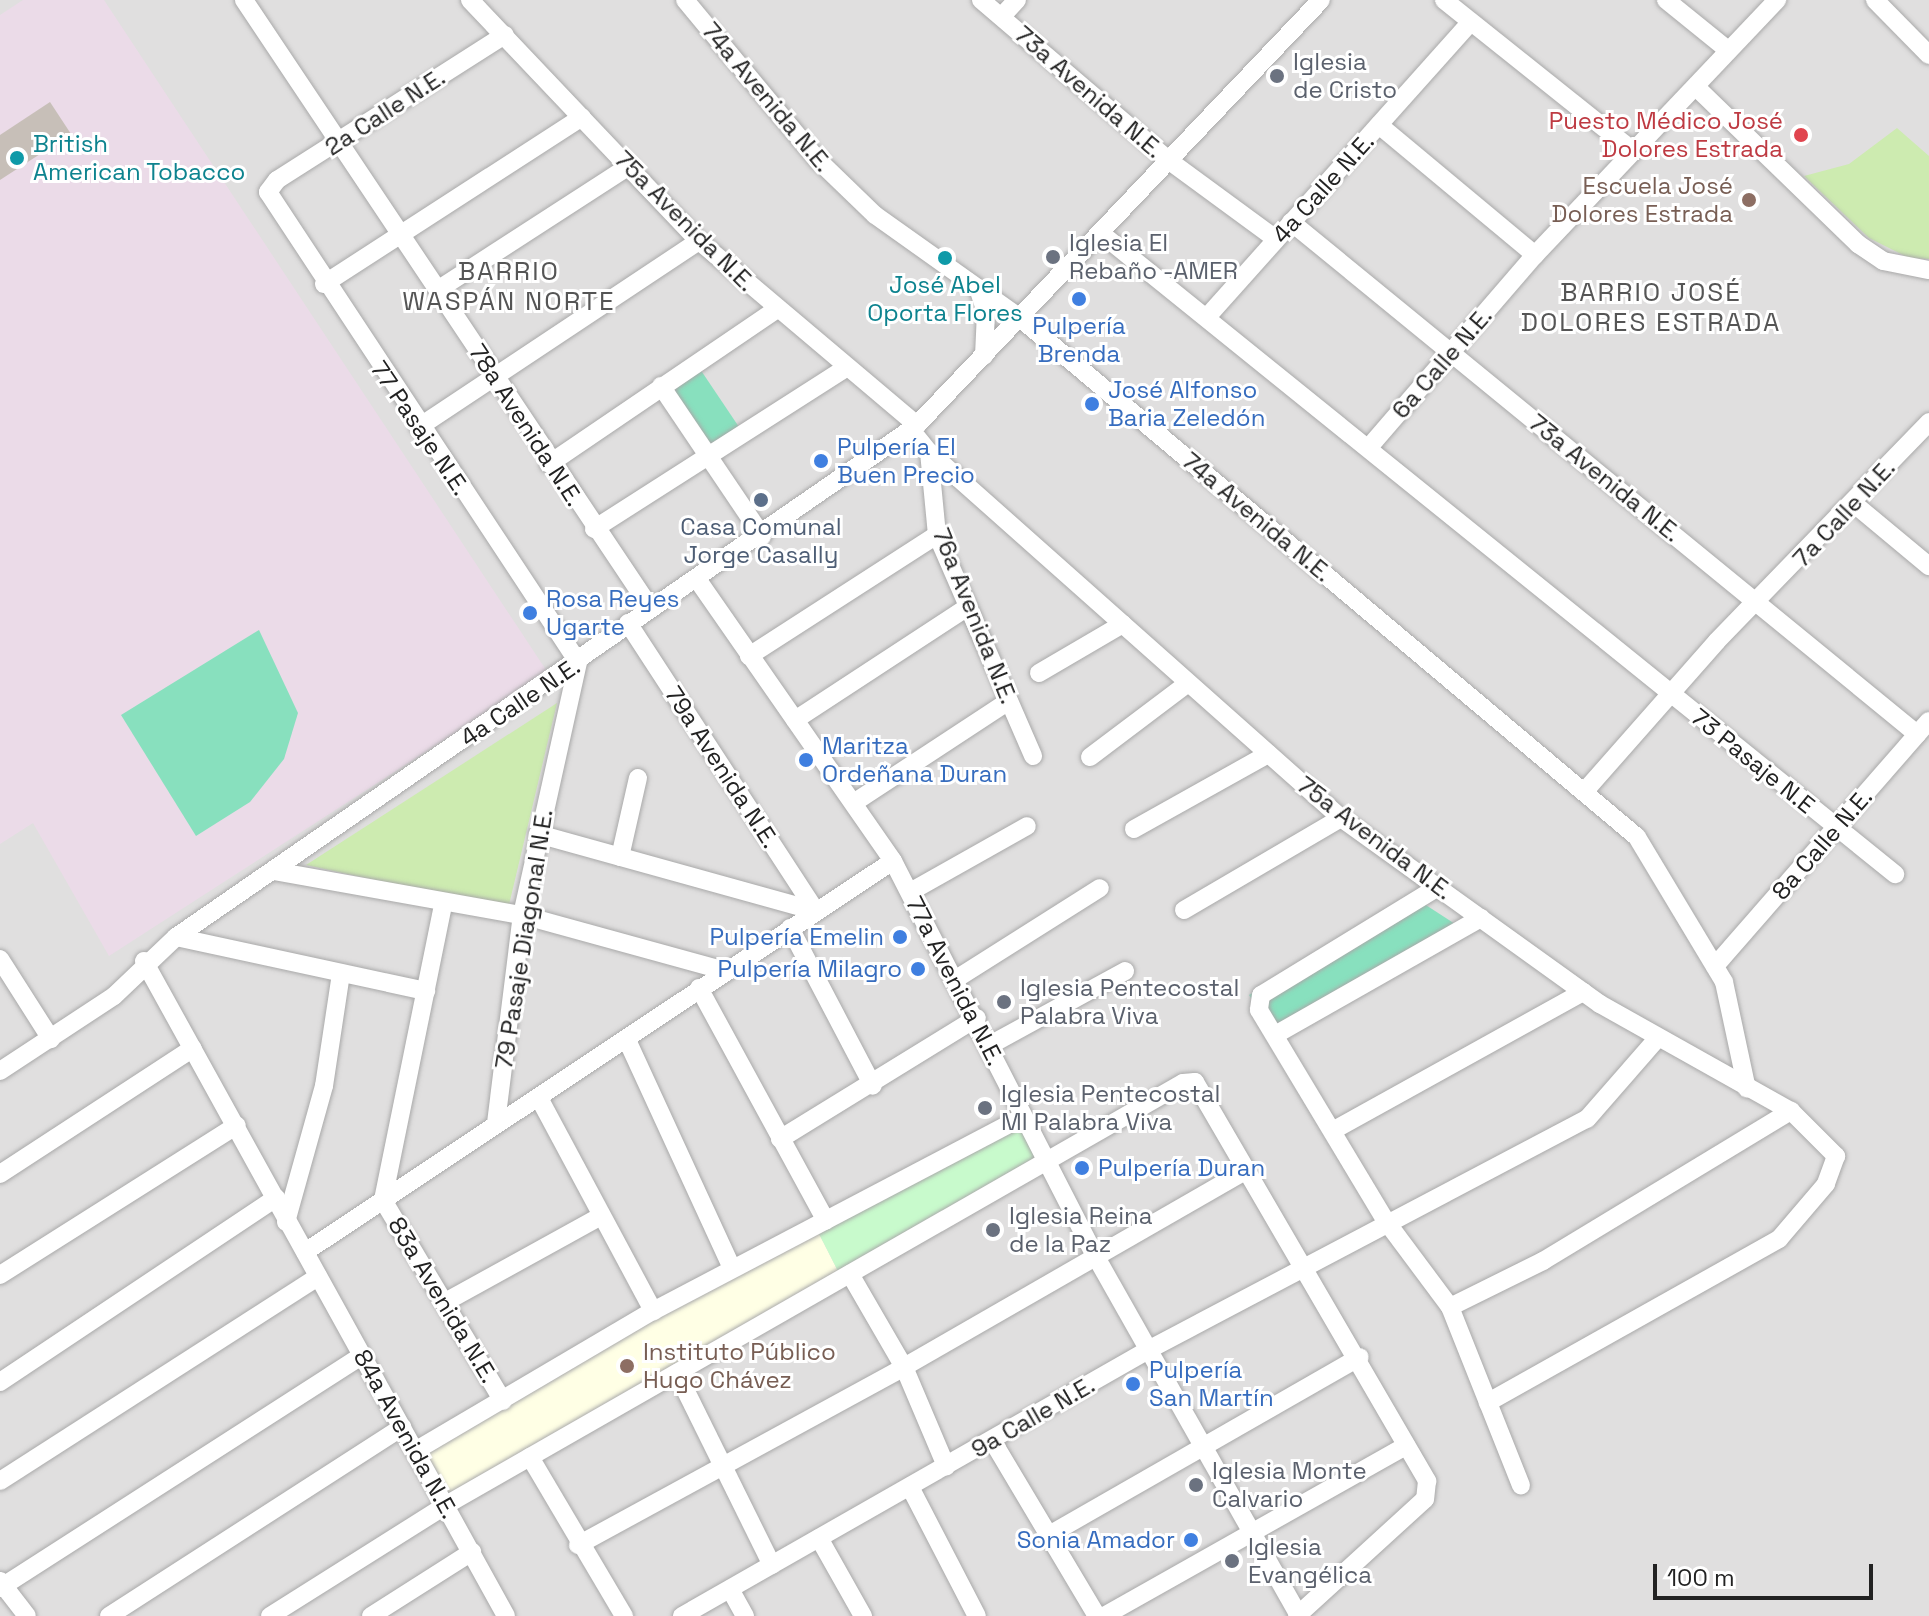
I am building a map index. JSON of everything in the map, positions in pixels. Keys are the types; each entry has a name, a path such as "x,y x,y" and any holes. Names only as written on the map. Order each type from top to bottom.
{"street":[{"name":"78a Avenida N.E.","path":"244,0 401,231 549,464 651,609"},
{"name":"75a Avenida N.E.","path":"470,0 699,241 914,427"},
{"name":"74a Avenida N.E.","path":"685,0 818,160 875,215 1020,318 1637,837 1715,966 1747,1089"},
{"name":"73a Avenida N.E.","path":"981,0 1171,162 1276,239"},
{"path":"1002,16 1017,0"},
{"name":"4a Calle N.E.","path":"0,1071 114,996 124,980 176,937 578,662 628,623 762,536 914,427 1103,235 1321,0"},
{"path":"1444,0 1633,151"},
{"path":"1666,0 1728,50"},
{"name":"6a Calle N.E.","path":"1370,446 1535,255 1777,0"},
{"path":"1875,0 1929,55"},
{"name":"4a Calle N.E.","path":"1207,317 1470,23"},
{"name":"2a Calle N.E.","path":"268,192 277,180 505,35"},
{"path":"1696,87 1858,244 1883,261 1929,270"},
{"path":"324,284 401,231 582,117"},
{"path":"1379,125 1535,255"},
{"path":"439,289 629,166"},
{"name":"77 Pasaje N.E.","path":"268,192 324,284 578,662"},
{"name":"73a Avenida N.E.","path":"1291,222 1758,604 1923,728"},
{"name":"73 Pasaje N.E","path":"1103,235 1370,446 1668,694 1895,874"},
{"path":"419,427 699,241"},
{"path":"978,288 986,312 984,356"},
{"path":"549,464 776,310"},
{"path":"594,529 847,367"},
{"path":"661,386 762,536"},
{"name":"7a Calle N.E.","path":"1758,604 1929,422"},
{"path":"914,427 933,454"},
{"name":"75a Avenida N.E.","path":"933,454 1187,684 1341,818 1583,992 1656,1040 1791,1111 1829,1145 1837,1164 1779,1239 1488,1402"},
{"name":"76a Avenida N.E.","path":"933,454 937,535 966,608 1033,756"},
{"path":"1853,503 1929,566"},
{"path":"749,656 937,535"},
{"name":"77a Avenida N.E.","path":"697,579 855,802 893,861 977,1018 1023,1117 1096,1257 1297,1614"},
{"path":"1584,792 1668,694 1758,604"},
{"path":"795,720 966,608"},
{"name":"79a Avenida N.E.","path":"628,623 816,911"},
{"path":"1039,673 1123,624"},
{"name":"79 Pasaje Diagonal N.E.","path":"496,1123 522,915 578,662"},
{"path":"1090,757 1187,684"},
{"path":"855,802 1009,701"},
{"name":"8a Calle N.E.","path":"1715,966 1923,728"},
{"path":"1134,829 1268,754"},
{"path":"620,857 638,778"},
{"path":"1184,910 1341,818"},
{"path":"910,892 1027,826"},
{"path":"538,834 816,911"},
{"path":"305,1252 893,861"},
{"path":"274,871 443,905 522,915 726,971"},
{"path":"1438,887 1261,995 1259,1010 1386,1221 1450,1307 1521,1485"},
{"path":"956,979 1100,888"},
{"path":"383,1200 443,905"},
{"path":"1275,1035 1481,918"},
{"path":"790,928 873,1086"},
{"path":"176,937 426,991"},
{"path":"0,959 51,1039"},
{"path":"144,961 237,1125 286,1222"},
{"path":"990,1045 1125,971"},
{"path":"286,1222 324,1086 341,974"},
{"path":"699,988 826,1221"},
{"path":"1334,1130 1583,992"},
{"path":"780,1139 873,1086 977,1018"},
{"path":"627,1040 732,1268"},
{"name":"9a Calle N.E.","path":"682,1616 1150,1349 1386,1221 1587,1119 1656,1040"},
{"path":"0,1174 193,1048"},
{"path":"270,1616 446,1505 1049,1164 1183,1083 1195,1082 1302,1266 1360,1357 1427,1481 1425,1499 1297,1614"},
{"path":"539,1098 599,1217 653,1311"},
{"path":"1450,1307 1543,1261 1791,1111"},
{"path":"415,1451 653,1311 1023,1117"},
{"path":"0,1275 237,1125"},
{"path":"578,1545 904,1367 1246,1170"},
{"path":"0,1382 276,1198"},
{"name":"83a Avenida N.E.","path":"383,1200 447,1301 503,1401"},
{"path":"447,1301 599,1217"},
{"name":"84a Avenida N.E.","path":"286,1222 506,1616"},
{"path":"850,1274 904,1367 946,1466"},
{"path":"0,1481 318,1277"},
{"path":"27,1616 1,1585 362,1356"},
{"path":"1049,1535 1204,1452 1360,1357"},
{"path":"677,1373 725,1464 772,1565"},
{"path":"109,1616 402,1427"},
{"path":"992,1440 1097,1616"},
{"path":"1104,1616 1406,1446"},
{"path":"530,1457 578,1545 624,1616"},
{"path":"910,1487 977,1616"},
{"path":"819,1538 863,1616"},
{"path":"371,1616 472,1552"},
{"path":"730,1589 745,1616"}],"shaded area":[{"path":"0,0 1929,0 1929,1616 0,1616"},
{"path":"23,0 104,0 548,673 109,956 33,823 0,844 0,15"},
{"name":"Instituto Público Hugo Chávez","path":"814,1224 842,1279 446,1496 422,1453"}],"green space":[{"path":"1897,128 1929,156 1929,259 1909,258 1869,238 1804,176 1849,164"},
{"path":"700,369 739,427 706,448 668,391"},
{"path":"259,630 298,713 284,759 250,802 196,836 121,715"},
{"path":"557,703 508,909 306,865"},
{"path":"1415,898 1469,933 1276,1038 1249,995"},
{"path":"1023,1117 1047,1160 842,1279 814,1224"}],"building":[{"name":"British American Tobacco","path":"50,102 71,134 0,180 0,135"}],"place":[{"name":"Iglesia de Cristo","path":"1277,76"},
{"name":"Puesto Médico José Dolores Estrada","path":"1801,135"},
{"name":"British American Tobacco","path":"17,158"},
{"name":"Escuela José Dolores Estrada","path":"1749,200"},
{"name":"Iglesia El Rebaño -AMER","path":"1053,257"},
{"name":"José Abel Oporta Flores","path":"945,258"},
{"name":"Pulpería Brenda","path":"1079,299"},
{"name":"José Alfonso Baria Zeledón","path":"1092,404"},
{"name":"Pulpería El Buen Precio","path":"821,461"},
{"name":"Casa Comunal Jorge Casally","path":"761,500"},
{"name":"Rosa Reyes Ugarte","path":"530,613"},
{"name":"Maritza Ordeñana Duran","path":"806,760"},
{"name":"Pulpería Emelin","path":"900,937"},
{"name":"Pulpería Milagro","path":"918,969"},
{"name":"Iglesia Pentecostal Palabra Viva","path":"1004,1002"},
{"name":"Iglesia Pentecostal MI Palabra Viva","path":"985,1108"},
{"name":"Pulpería Duran","path":"1082,1168"},
{"name":"Iglesia Reina de la Paz","path":"993,1230"},
{"name":"Instituto Público Hugo Chávez","path":"627,1366"},
{"name":"Pulpería San Martín","path":"1133,1384"},
{"name":"Iglesia Monte Calvario","path":"1196,1485"},
{"name":"Sonia Amador","path":"1191,1540"},
{"name":"Iglesia Evangélica","path":"1232,1561"}],"district":[{"name":"BARRIO WASPÁN NORTE","path":"509,287"},
{"name":"BARRIO JOSÉ DOLORES ESTRADA","path":"1651,308"}]}
